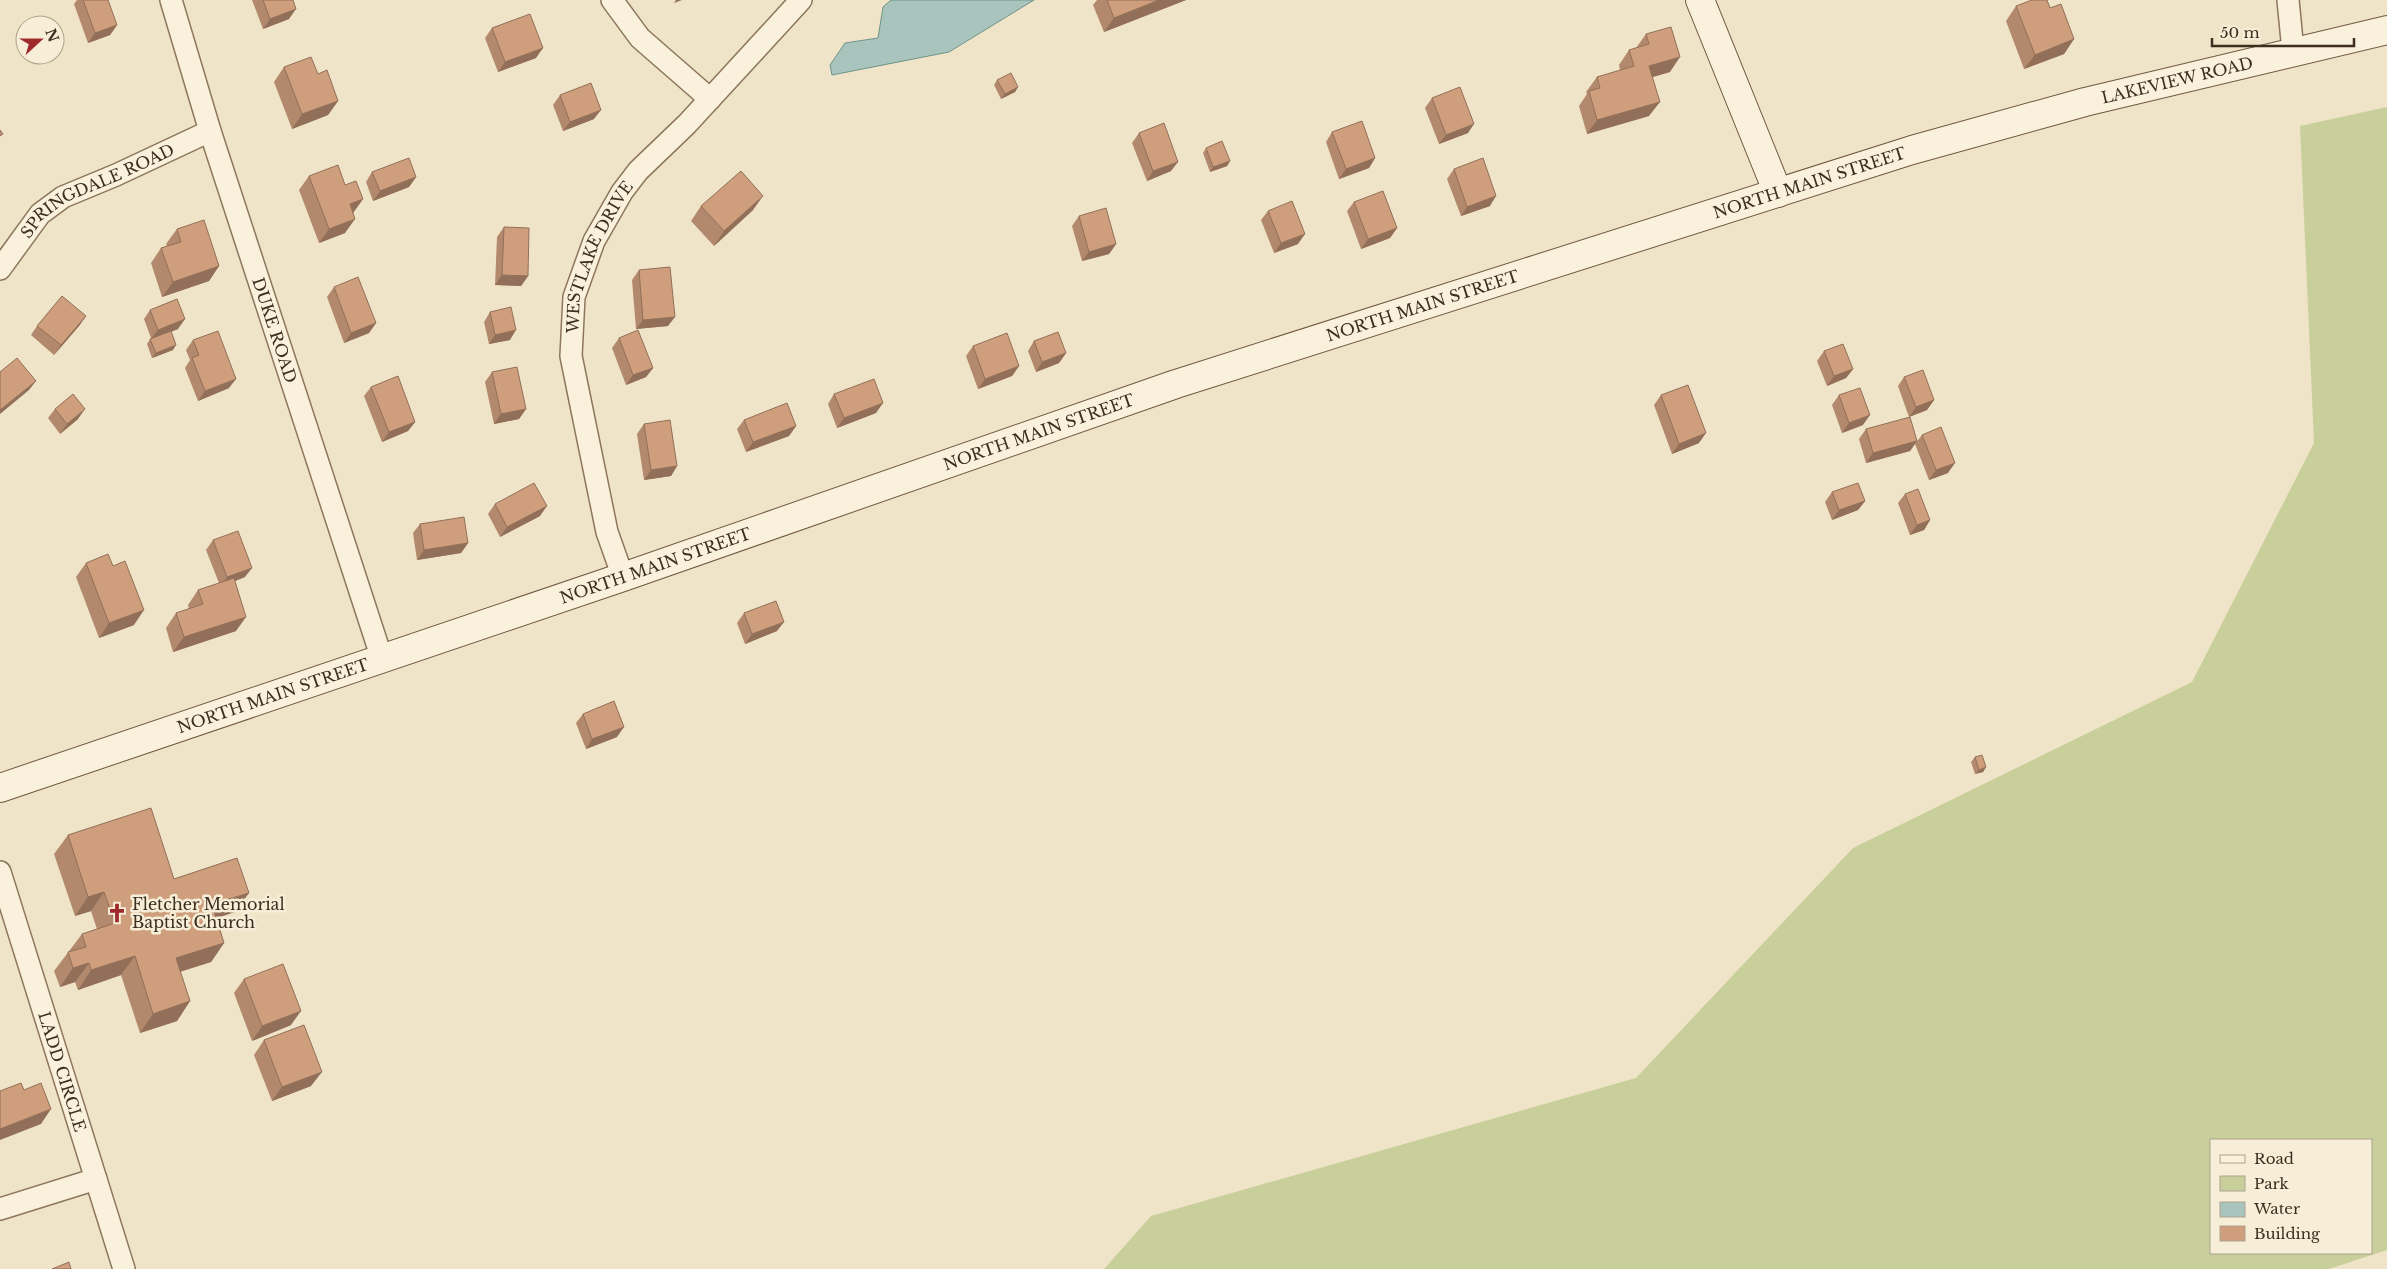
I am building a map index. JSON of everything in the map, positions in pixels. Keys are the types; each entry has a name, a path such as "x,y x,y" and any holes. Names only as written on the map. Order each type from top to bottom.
{"street":[{"name":"DUKE ROAD","path":"171,0 210,131 382,659"},
{"path":"612,0 640,38 710,99"},
{"name":"WESTLAKE DRIVE","path":"623,577 606,532 571,356 574,298 594,241 622,192 638,171 710,99 801,0"},
{"path":"1700,0 1778,193"},
{"path":"2288,0 2293,51"},
{"name":"LAKEVIEW ROAD","path":"2084,102 2387,30"},
{"name":"NORTH MAIN STREET","path":"0,788 623,577 1176,384 1912,150 2084,102"},
{"name":"SPRINGDALE ROAD","path":"0,270 40,214 62,197 116,175 210,131"},
{"name":"LADD CIRCLE","path":"0,872 124,1269"},
{"path":"0,1209 96,1179"}],"green space":[{"path":"2387,107 2387,1250 2329,1269 1104,1269 1151,1216 1636,1078 1853,848 2192,682 2314,443 2300,126"}],"water":[{"path":"891,0 1034,0 949,52 832,75 830,65 845,43 878,38 883,7"}],"building":[{"path":"83,0 108,0 117,25 95,33"},
{"path":"263,0 293,0 296,9 270,19"},
{"path":"1107,0 1159,0 1114,18"},
{"path":"2032,0 2047,0 2050,8 2061,4 2074,39 2035,55 2016,6"},
{"path":"530,14 543,48 505,62 492,28"},
{"path":"1671,27 1680,57 1649,66 1660,102 1597,120 1589,91 1600,88 1597,77 1634,66 1629,50 1649,44 1646,34"},
{"path":"311,57 318,74 327,70 338,101 302,114 284,67"},
{"path":"1011,73 1018,87 1005,94 997,80"},
{"path":"591,83 601,110 570,122 560,95"},
{"path":"1460,87 1474,124 1446,135 1432,98"},
{"path":"1362,121 1375,158 1346,169 1332,132"},
{"path":"1164,123 1178,162 1153,171 1139,133"},
{"path":"1222,141 1230,161 1213,167 1206,148"},
{"path":"409,158 416,177 380,191 372,172"},
{"path":"1483,158 1496,196 1467,207 1454,169"},
{"path":"338,165 345,185 356,181 363,199 350,204 355,219 329,229 309,176"},
{"path":"741,171 763,196 724,231 701,206"},
{"path":"1383,191 1397,228 1368,239 1354,202"},
{"path":"1292,201 1305,234 1281,243 1268,211"},
{"path":"1106,208 1116,244 1089,252 1079,216"},
{"path":"204,220 219,266 173,282 161,248 181,242 177,229"},
{"path":"504,227 529,228 528,276 502,275"},
{"path":"670,267 675,317 643,320 639,270"},
{"path":"358,277 376,323 351,333 334,287"},
{"path":"62,296 86,316 61,345 37,326"},
{"path":"177,299 185,319 158,330 150,310"},
{"path":"511,307 516,330 495,335 490,312"},
{"path":"638,330 653,368 633,375 619,338"},
{"path":"171,331 176,345 156,353 150,339"},
{"path":"218,331 236,379 205,391 192,358 199,355 193,340"},
{"path":"1058,332 1066,353 1042,362 1034,341"},
{"path":"1007,333 1019,366 985,379 973,346"},
{"path":"1843,344 1853,369 1834,376 1824,351"},
{"path":"17,358 36,381 0,410 0,372"},
{"path":"517,367 526,409 501,414 492,372"},
{"path":"1923,370 1934,400 1916,407 1904,377"},
{"path":"398,376 415,422 389,432 371,387"},
{"path":"874,379 883,403 844,418 834,394"},
{"path":"1688,385 1706,433 1679,444 1661,395"},
{"path":"1860,388 1870,415 1849,423 1839,395"},
{"path":"73,394 85,409 67,424 55,409"},
{"path":"787,403 796,426 753,442 744,420"},
{"path":"1910,417 1917,441 1873,453 1866,429"},
{"path":"670,420 677,466 651,470 644,424"},
{"path":"1941,427 1955,463 1936,470 1922,435"},
{"path":"534,483 547,506 507,527 495,504"},
{"path":"1858,483 1865,501 1839,510 1832,492"},
{"path":"1918,489 1930,520 1917,525 1905,494"},
{"path":"464,517 468,543 424,550 420,524"},
{"path":"238,531 252,568 227,577 213,540"},
{"path":"108,554 113,566 125,561 144,610 109,623 86,563"},
{"path":"234,578 246,617 184,637 176,613 203,604 198,590"},
{"path":"776,601 784,622 752,634 744,613"},
{"path":"614,701 624,727 592,739 583,714"},
{"path":"1982,755 1986,767 1979,770 1975,757"},
{"path":"151,808 174,879 237,858 249,893 212,904 224,943 176,958 190,1001 153,1014 135,956 91,970 89,963 73,968 68,952 86,947 82,934 115,923 104,892 88,897 68,835"},
{"path":"283,964 301,1011 262,1026 244,979"},
{"path":"304,1025 322,1072 282,1087 264,1040"},
{"path":"21,1083 24,1090 41,1083 51,1109 0,1129 0,1091"},
{"path":"69,1262 71,1269 52,1269"}],"place":[{"name":"Fletcher Memorial Baptist Church","path":"117,913"}]}
